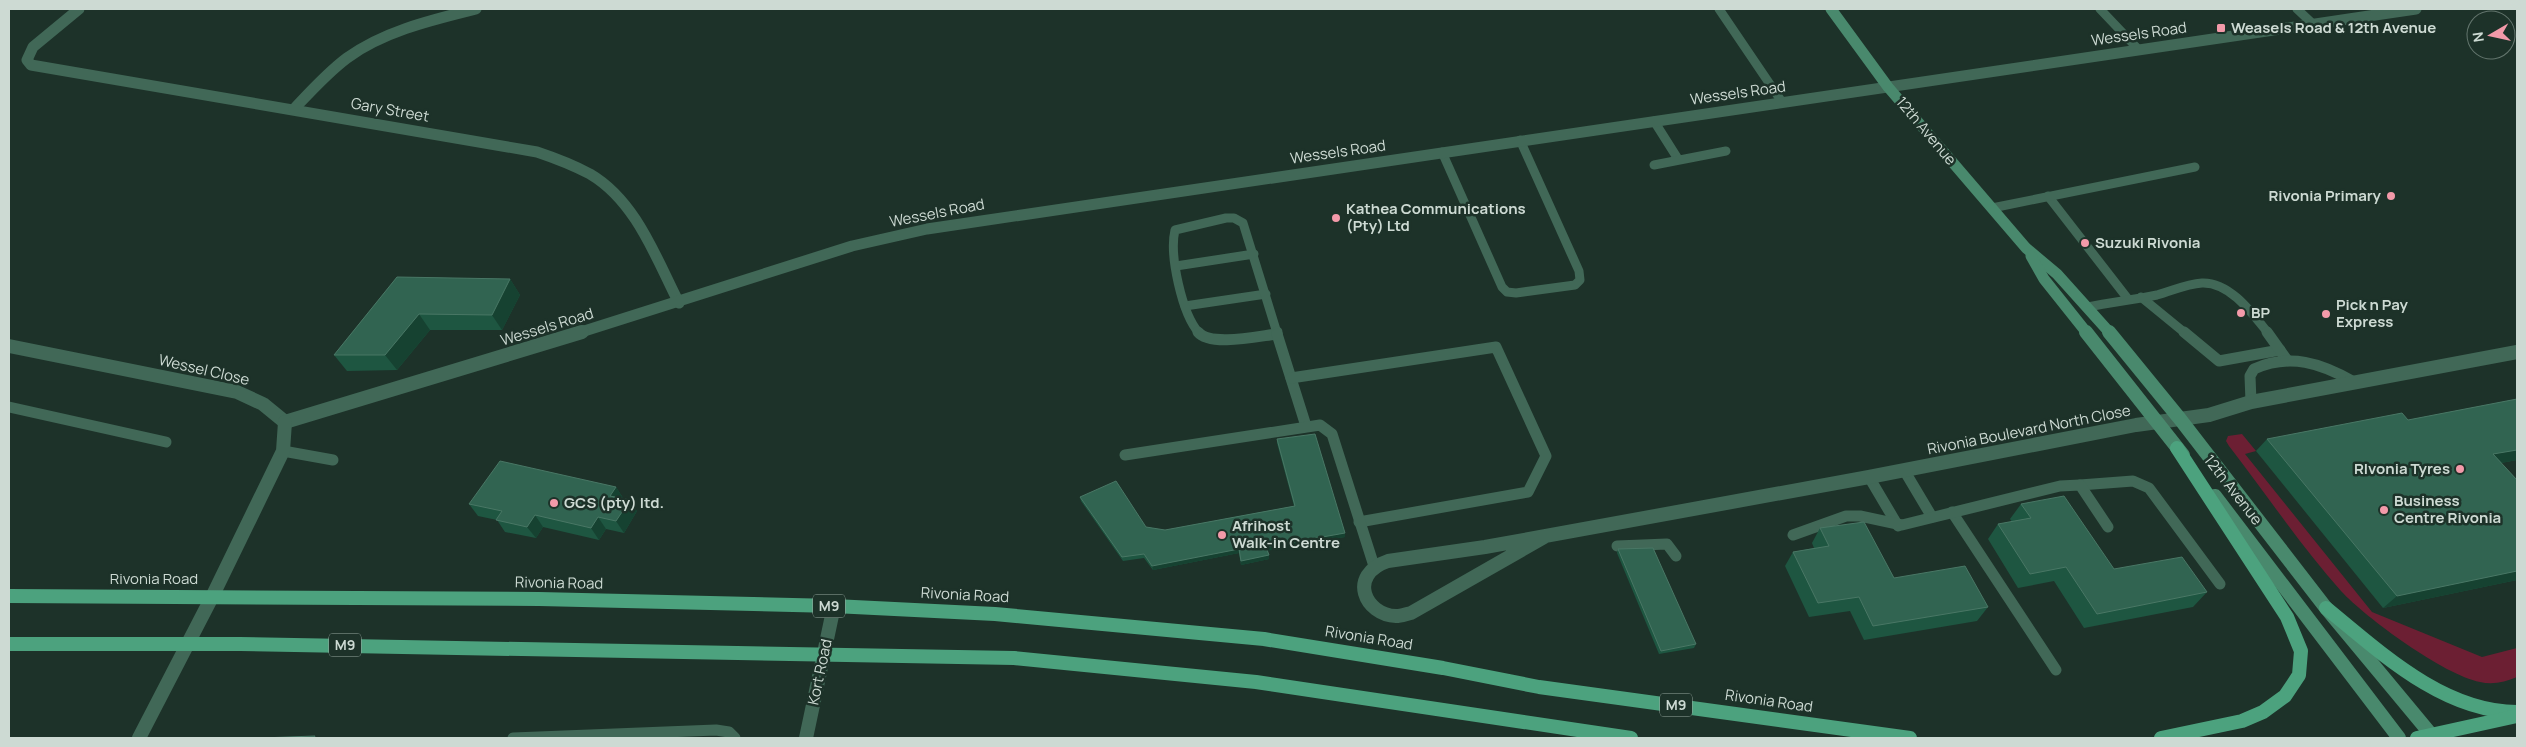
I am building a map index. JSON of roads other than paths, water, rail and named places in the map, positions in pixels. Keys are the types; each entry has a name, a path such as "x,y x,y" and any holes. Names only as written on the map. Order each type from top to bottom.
{"main road":[{"name":"12th Avenue","path":"1831,9 1888,87 2026,248 2057,274 2088,307 2180,419 2326,608 2433,737"},
{"name":"12th Avenue","path":"2026,248 2044,279 2288,590 2399,738"},
{"path":"2161,738 2242,721 2263,712 2285,696 2298,674 2301,651 2287,617 2177,448"},
{"name":"Rivonia Road","path":"9,596 539,599 834,606 995,614 1264,639 1442,668 1539,687 1910,738"},
{"path":"2326,608 2393,660 2464,702 2492,711 2517,712"},
{"name":"M9","path":"9,644 189,643 824,652 1014,658 1100,665 1256,682 1631,738"},
{"path":"2416,738 2433,737 2517,716"}],"street":[{"name":"Gary Street","path":"79,9 33,47 27,60 31,65 39,68 294,109 537,152 572,163 610,187 624,201 639,225 679,303"},
{"path":"294,109 332,70 369,45 409,28 476,9"},
{"name":"Wessels Road","path":"285,422 679,303 852,246 927,229 2416,9"},
{"name":"Wessel Close","path":"9,346 237,392 263,404 285,422"},
{"name":"Rivonia Boulevard North Close","path":"1546,536 1411,613 1396,616 1373,606 1365,596 1363,583 1374,566 1388,561 1546,536 1869,478 2157,423 2209,415 2251,402 2517,352"},
{"path":"139,738 212,597 282,451 285,422"},
{"name":"Kort Road","path":"806,738 834,606"}],"lane":[{"path":"1719,9 1782,102"},
{"path":"2100,9 2138,49"},
{"path":"2297,9 2313,24"},
{"path":"1654,121 1678,159"},
{"path":"1442,152 1502,287 1507,292 1516,293 1575,285 1580,280 1579,271 1520,140"},
{"path":"1654,165 1726,151"},
{"path":"1992,208 2195,167"},
{"path":"2048,196 2128,299"},
{"path":"1278,334 1208,339 1196,332 1185,306 1176,266 1172,239 1175,230 1226,218 1234,218 1243,223 1254,254 1306,426"},
{"path":"1176,266 1254,254"},
{"path":"2088,307 2196,284 2215,285 2224,289 2241,304 2287,360"},
{"path":"1185,306 1266,294"},
{"path":"2141,297 2219,361 2280,350"},
{"path":"1292,378 1496,347 1546,456 1528,492 1359,522"},
{"path":"2251,402 2250,376 2254,369 2262,364 2287,360 2318,363 2354,382"},
{"path":"9,407 166,442"},
{"path":"1125,455 1320,425 1332,434 1374,566"},
{"path":"282,451 333,460"},
{"path":"1904,470 1932,517"},
{"path":"1869,478 1898,526"},
{"path":"1793,535 1846,516 1860,516 1898,526 2060,486 2133,481 2149,488 2220,584"},
{"path":"2080,485 2108,527"},
{"path":"1952,512 2056,670"},
{"path":"1617,546 1667,544 1676,556"},
{"path":"513,738 716,730 729,732 735,738"}],"place":[{"name":"Weasels Road & 12th Avenue","path":"2221,28"},
{"name":"Rivonia Primary","path":"2391,196"},
{"name":"Kathea Communications (Pty) Ltd","path":"1336,218"},
{"name":"Suzuki Rivonia","path":"2085,243"},
{"name":"BP","path":"2241,313"},
{"name":"Pick n Pay Express","path":"2326,314"},
{"name":"RIvonia Tyres","path":"2460,469"},
{"name":"GCS (pty) ltd.","path":"554,503"},
{"name":"Business Centre Rivonia","path":"2384,510"},
{"name":"Afrihost Walk-in Centre","path":"1222,535"}]}
